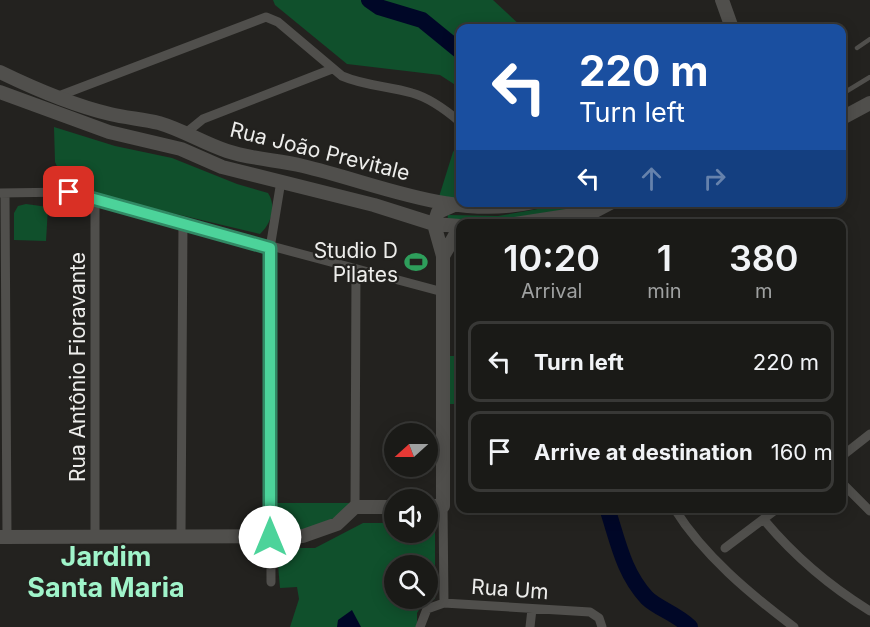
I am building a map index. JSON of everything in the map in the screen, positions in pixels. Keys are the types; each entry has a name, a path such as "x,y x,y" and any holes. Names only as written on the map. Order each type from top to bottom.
{"main road":[{"path":"722,0 731,24"},
{"name":"Rua João Previtale","path":"0,72 43,93 109,114 157,123 187,132 230,152 300,165 407,195 454,205"},
{"name":"Rua João Previtale","path":"0,92 109,132 165,144 222,167 374,205 434,224 456,227"},
{"path":"846,116 870,103"},
{"path":"438,506 443,506 443,256 434,224 438,212 454,205"},
{"name":"Rua João Previtale","path":"475,207 495,207"},
{"path":"539,219 595,207"},
{"path":"443,256 456,234"},
{"path":"3,537 303,536 337,524 356,507 384,507"}],"street":[{"path":"56,97 266,17 278,22 332,69 353,81 411,93 428,99 456,119"},
{"path":"187,132 203,119 332,69"},
{"path":"271,582 270,248 281,181"},
{"path":"3,537 2,194 69,192 183,221 270,248 443,292"},
{"name":"Rua Antônio Fioravante","path":"95,199 95,535"},
{"path":"181,535 183,221"},
{"path":"356,270 356,507"},
{"path":"846,453 870,434"},
{"path":"846,487 870,511"},
{"path":"443,506 444,603"},
{"path":"678,513 699,543 766,606 794,627"},
{"path":"725,548 772,513"},
{"path":"764,520 795,556 846,597 870,611"},
{"name":"Rua Um","path":"420,627 427,609 444,603 590,612 599,618 602,627"},
{"path":"530,627 532,609"}],"lane":[{"path":"857,48 870,39"},
{"path":"846,92 870,77"}],"green space":[{"path":"273,0 493,0 519,24 456,24 456,85 440,75 347,64 275,5"},
{"path":"54,127 115,146 172,158 237,184 268,193 272,204 270,220 260,234 67,188 55,162"},
{"path":"456,148 456,202 438,200"},
{"path":"26,204 48,207 46,241 14,240 14,213 18,206"},
{"path":"549,207 590,208 510,219 456,219 456,222 447,222 448,215 498,216"},
{"path":"448,356 456,356 456,404 449,404"},
{"path":"275,503 351,503 347,513 304,530 280,529 276,523"},
{"path":"363,523 384,523 384,543 435,543 435,555 384,555 384,609 419,609 417,613 417,627 290,627 299,599 297,587 280,588 278,565 281,555 291,548 315,548"}],"water":[{"path":"352,610 361,627 337,627 338,620"}],"waterway":[{"path":"369,0 379,7 422,20 456,48"},
{"path":"609,513 622,556 639,588 651,602 690,627"}],"place":[{"name":"Studio D Pilates","path":"416,262"}],"district":[{"name":"Jardim Santa Maria","path":"106,572"}],"route":[{"path":"69,192 183,221 270,248 270,537"}]}
